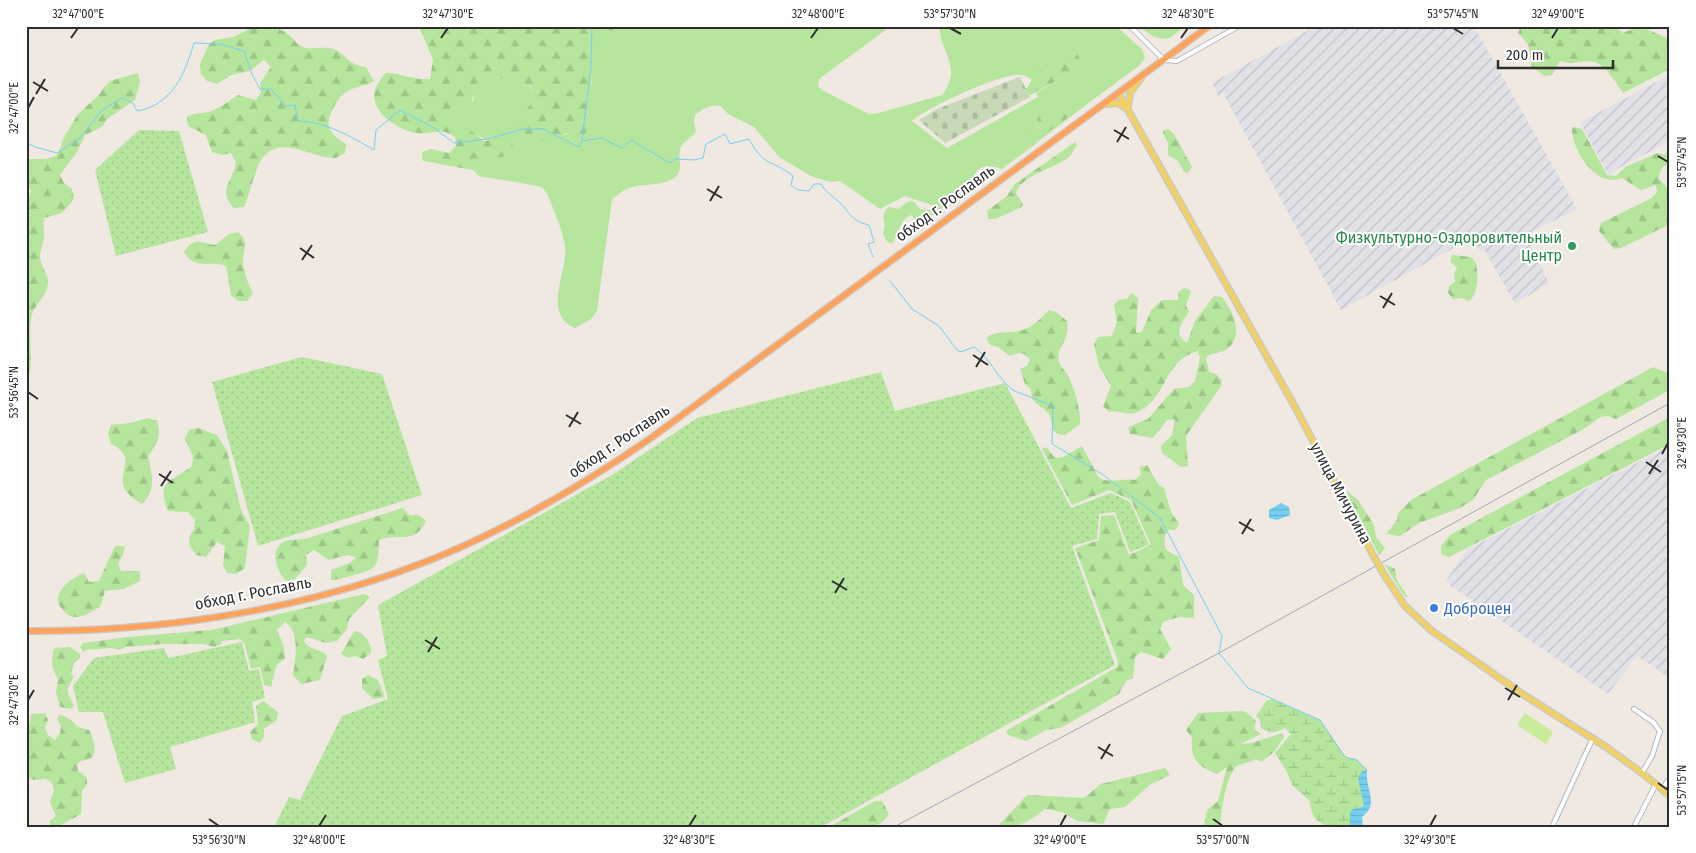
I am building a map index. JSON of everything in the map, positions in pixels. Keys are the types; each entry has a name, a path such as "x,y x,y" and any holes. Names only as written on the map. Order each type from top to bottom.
{"highway":[{"name":"обход г. Рославль","path":"26,631 89,629 161,623 259,608 338,590 388,576 475,540 571,489 651,438 1209,26"}],"main road":[{"path":"1128,110 1128,98 1141,78"},
{"name":"улица Мичурина","path":"1119,94 1313,440 1383,573 1405,606 1432,631 1642,773 1670,796"},
{"path":"1105,104 1118,103 1128,110"}],"street":[{"path":"1130,26 1164,60 1177,61 1239,26"},
{"path":"1634,709 1653,722 1660,731 1652,756 1642,773"},
{"path":"1552,827 1592,740"},
{"path":"1662,789 1670,778"},
{"path":"1634,827 1656,784"}],"shaded area":[{"path":"1316,26 1474,26 1577,209 1525,235 1549,283 1515,304 1485,251 1480,251 1472,238 1341,310 1223,93 1218,96 1212,83"},
{"path":"1670,75 1670,141 1608,174 1580,122"},
{"path":"1670,446 1670,678 1637,656 1608,694 1445,582 1466,550"}],"green space":[{"path":"255,26 278,29 287,33 303,47 327,48 338,51 351,62 366,67 374,81 351,89 340,97 329,118 331,132 346,144 345,153 335,158 289,148 272,150 264,156 258,166 244,207 234,208 229,202 226,191 236,163 231,153 222,155 212,152 206,135 188,126 187,117 214,110 238,95 256,100 261,92 260,83 271,67 264,60 250,71 231,75 217,84 207,81 201,74 200,64 208,46 215,40 233,37"},
{"path":"419,26 612,26 613,30 604,32 595,30 589,38 592,91 587,99 588,127 585,136 566,133 558,138 530,143 523,137 519,118 533,100 530,86 492,76 482,76 467,108 449,109 447,118 452,125 469,129 484,141 511,141 514,149 508,156 489,159 473,170 423,161 422,152 431,149 449,153 456,146 455,137 440,131 417,133 402,129 381,113 376,106 374,98 376,88 385,73 418,79 430,79 433,60"},
{"path":"612,26 891,26 819,79 818,86 822,90 869,114 879,113 942,95 951,77 951,69 939,26 1116,26 1142,49 1145,58 1139,66 1002,169 987,166 979,169 965,192 939,210 927,203 905,196 880,209 840,181 831,182 813,177 779,157 754,127 728,114 721,106 704,109 695,115 696,132 683,143 680,149 680,166 678,174 674,178 663,183 629,188 612,199 597,311 591,319 575,328 565,322 560,313 558,292 565,257 565,247 548,195 540,187 479,176 473,170 489,159 508,156 482,138 452,125 447,118 448,109 473,101 476,83 482,76 492,76 529,86 534,95 533,105 525,111 558,138 588,127 587,98 592,90 589,38 595,30 613,30","holes":["1073,72 1036,93 1038,97 947,148 912,121 948,100 998,79 1021,75 1032,80 1038,73"]},
{"path":"1139,26 1143,28 1146,26 1186,26 1171,37 1161,39 1152,36"},
{"path":"1521,26 1614,26 1623,33 1639,26 1667,38 1670,46 1670,69 1623,93 1609,73 1600,64 1594,62 1571,63 1560,61 1552,75 1545,76 1532,67 1528,44 1518,33"},
{"path":"1074,53 1078,55 1080,60 1073,72 1023,99 1022,88 1027,88 1034,76 1049,64"},
{"path":"138,73 140,82 135,100 107,119 102,127 85,135 77,152 60,175 64,183 72,189 74,199 62,213 44,218 44,239 40,256 48,281 46,292 32,314 30,328 31,361 26,387 26,206 31,191 26,182 26,159 46,159 56,156 63,139 78,114 99,95 104,87 110,81"},
{"path":"1020,77 1030,97 945,143 919,120 937,109"},
{"path":"1065,110 1069,112 1069,117 1032,143 1030,142 1028,133 1035,127 1039,114 1043,111 1052,114"},
{"path":"1574,127 1582,129 1607,175 1616,176 1625,167 1658,153 1664,155 1670,149 1670,163 1662,169 1659,179 1670,190 1670,224 1621,248 1614,249 1599,231 1601,223 1652,198 1657,192 1656,185 1641,190 1622,178 1613,180 1595,173 1581,157 1576,147 1572,129"},
{"path":"1168,129 1174,134 1192,167 1188,173 1184,172 1178,161 1168,155 1168,143 1163,133 1164,130"},
{"path":"139,130 179,131 208,232 116,256 95,170"},
{"path":"1075,142 1077,145 1068,158 1030,177 1019,188 1016,194 1023,204 1022,207 995,219 988,219 987,211 1007,196 1015,184"},
{"path":"909,201 914,202 920,209 933,210 934,214 920,226 911,215 907,217 892,243 887,242 883,233 884,213 889,207 898,209"},
{"path":"238,232 245,243 244,268 253,294 247,301 238,301 231,295 226,266 194,262 184,252 194,242 215,245 229,234"},
{"path":"1452,255 1471,257 1476,263 1476,289 1475,294 1469,301 1461,298 1453,299 1448,293 1449,286 1455,282 1454,274 1457,267 1450,262"},
{"path":"1185,288 1191,291 1186,305 1189,312 1183,320 1179,332 1183,340 1187,343 1195,321 1214,296 1222,297 1230,309 1236,331 1232,344 1227,349 1211,354 1206,358 1209,372 1216,374 1222,380 1221,386 1186,436 1188,466 1181,467 1162,453 1161,446 1172,435 1175,419 1167,420 1153,438 1130,434 1128,427 1148,419 1174,389 1189,387 1195,381 1200,358 1198,351 1186,356 1177,363 1154,399 1146,407 1129,414 1116,411 1109,412 1103,406 1111,386 1099,366 1094,344 1098,337 1112,336 1117,322 1114,305 1119,300 1127,299 1131,293 1138,298 1136,333 1142,332 1151,310 1162,300 1178,300 1178,292"},
{"path":"1049,310 1056,312 1067,321 1067,334 1058,357 1070,380 1077,399 1079,412 1080,424 1065,435 1058,434 1052,429 1049,414 1034,401 1031,389 1025,384 1020,369 1027,366 1030,359 1021,353 1010,356 998,347 990,345 986,338 995,334 1028,328"},
{"path":"302,357 382,374 422,495 258,546 212,382"},
{"path":"1653,367 1670,374 1670,390 1616,419 1608,416 1601,417 1582,430 1486,480 1473,500 1460,508 1419,523 1400,536 1386,534 1397,520 1398,513 1411,500"},
{"path":"881,372 895,411 1005,383 1071,508 1111,493 1130,502 1149,545 1130,552 1115,512 1099,514 1097,539 1072,546 1115,665 821,827 274,827 289,797 300,800 342,716 388,699 378,660 387,656 378,605 612,475 697,418"},
{"path":"1670,417 1670,444 1449,557 1441,554 1441,546 1450,535"},
{"path":"148,418 157,421 159,431 156,444 148,457 152,487 147,499 142,504 130,495 124,487 125,457 121,451 111,444 108,434 111,425 130,423"},
{"path":"198,428 217,435 227,451 241,510 250,526 245,568 236,574 227,573 223,565 225,546 217,542 206,557 196,555 190,546 189,537 194,529 195,520 188,512 168,511 165,501 164,493 168,482 192,466 193,456 185,439 189,430"},
{"path":"1082,446 1099,478 1108,481 1135,480 1141,475 1140,467 1147,465 1158,484 1164,488 1171,512 1179,524 1175,530 1168,530 1166,533 1165,547 1166,550 1179,557 1183,585 1194,595 1194,618 1179,617 1163,622 1160,629 1171,649 1163,659 1141,652 1135,657 1133,678 1126,681 1119,694 1061,728 1046,730 1026,741 1008,735 1006,731 1117,667 1118,661 1075,548 1099,540 1101,516 1114,515 1129,555 1151,545 1131,500 1109,490 1072,505 1042,449 1046,447 1055,458 1063,457"},
{"path":"1347,491 1358,500 1374,525 1376,537 1385,548 1379,555 1346,494"},
{"path":"403,508 409,515 418,515 426,521 422,529 411,536 379,540 378,560 373,568 369,570 331,580 331,570 350,563 356,557 347,555 329,560 314,550 306,555 307,565 295,579 286,581 277,566 275,555 277,549 285,541 308,538"},
{"path":"115,546 125,546 123,555 118,563 121,571 140,571 140,581 124,589 105,591 100,607 88,614 73,617 68,614 62,609 58,598 63,587 84,573 89,582 99,581"},
{"path":"1384,564 1395,569 1397,580 1408,597 1405,597"},
{"path":"364,594 370,597 349,619 347,629 337,641 326,643 307,637 304,640 308,646 327,656 320,680 301,684 293,675 296,655 295,639 290,626 285,622 277,630 284,647 285,658 276,666 271,687 264,685 260,667 251,669 244,642 240,639 222,641 221,644 214,647 203,644 163,644 126,647 119,650 112,648 85,650 84,653 80,647 83,643 128,637 211,630"},
{"path":"354,631 361,633 370,645 371,653 363,659 355,656 348,658 341,654"},
{"path":"242,642 249,671 259,669 265,698 252,702 255,722 170,747 176,769 125,783 103,712 79,712 73,686 94,658 164,648 168,658"},
{"path":"70,647 80,654 80,658 74,663 71,674 74,676 68,689 74,706 71,709 60,707 56,692 58,680 52,666 55,648"},
{"path":"368,675 378,680 385,697 373,699 362,688 362,679"},
{"path":"1272,699 1320,720 1345,757 1357,760 1367,770 1362,771 1364,804 1360,808 1353,809 1350,827 1335,827 1322,824 1314,816 1310,801 1292,785 1286,770 1275,753 1291,734 1285,728 1273,732 1264,730 1261,728 1260,720 1256,716 1266,701"},
{"path":"263,701 278,712 277,720 264,729 264,737 260,743 252,739 250,732 258,724 256,706"},
{"path":"1246,712 1256,721 1254,729 1261,734 1240,744 1252,743 1282,733 1284,737 1274,752 1261,762 1256,759 1241,764 1233,770 1227,785 1220,827 1204,827 1207,810 1218,801 1227,767 1217,774 1200,765 1192,752 1192,738 1186,730 1198,713"},
{"path":"45,713 48,720 45,728 48,735 55,740 60,733 61,726 57,719 59,715 65,716 78,727 89,730 94,747 92,757 77,764 78,771 87,778 87,785 82,791 81,814 57,827 50,827 50,821 56,816 50,802 54,790 52,783 46,779 34,780 26,777 26,723 30,722 31,714"},
{"path":"1525,713 1553,732 1546,744 1517,725"},
{"path":"1165,768 1170,775 1151,784 1125,807 1110,809 1103,824 1077,821 1062,812 1045,809 1023,823 997,827 1027,795 1084,798 1101,784"},
{"path":"875,801 882,801 889,814 878,824 862,828 829,827"}],"water":[{"path":"1281,503 1289,507 1290,515 1277,520 1269,518 1269,510"},
{"path":"1367,770 1370,807 1362,817 1363,827 1350,827 1350,812 1353,809 1362,807 1364,804 1358,779 1362,771"}],"waterway":[{"path":"582,140 591,66 592,26"},
{"path":"26,142 35,147 57,153 79,139 102,110 122,98 133,103 137,111 149,108 168,95 175,86 186,66 194,43 220,44 244,51 252,74 260,89 271,89 286,106 295,105 298,121 328,127 374,150 376,130 400,110 434,128 454,143 487,139 523,129 543,129 579,147 582,141 601,138 622,148 631,140 670,163 675,159 694,160 703,158 706,144 725,134 730,144 749,139 764,159 793,176 791,185 798,190 809,191 814,184 821,184 853,218 869,225 874,242 868,244 873,257"},
{"path":"890,281 912,309 939,326 957,350 960,352 974,347 1013,390 1053,406 1052,444 1102,474 1160,518 1222,636 1219,653 1248,688 1320,720 1345,757 1357,760 1367,770"}],"railway":[{"path":"894,827 1219,653 1670,403"}],"place":[{"name":"Физкультурно-Оздоровительный Центр","path":"1572,246"},
{"name":"Доброцен","path":"1434,608"}]}
